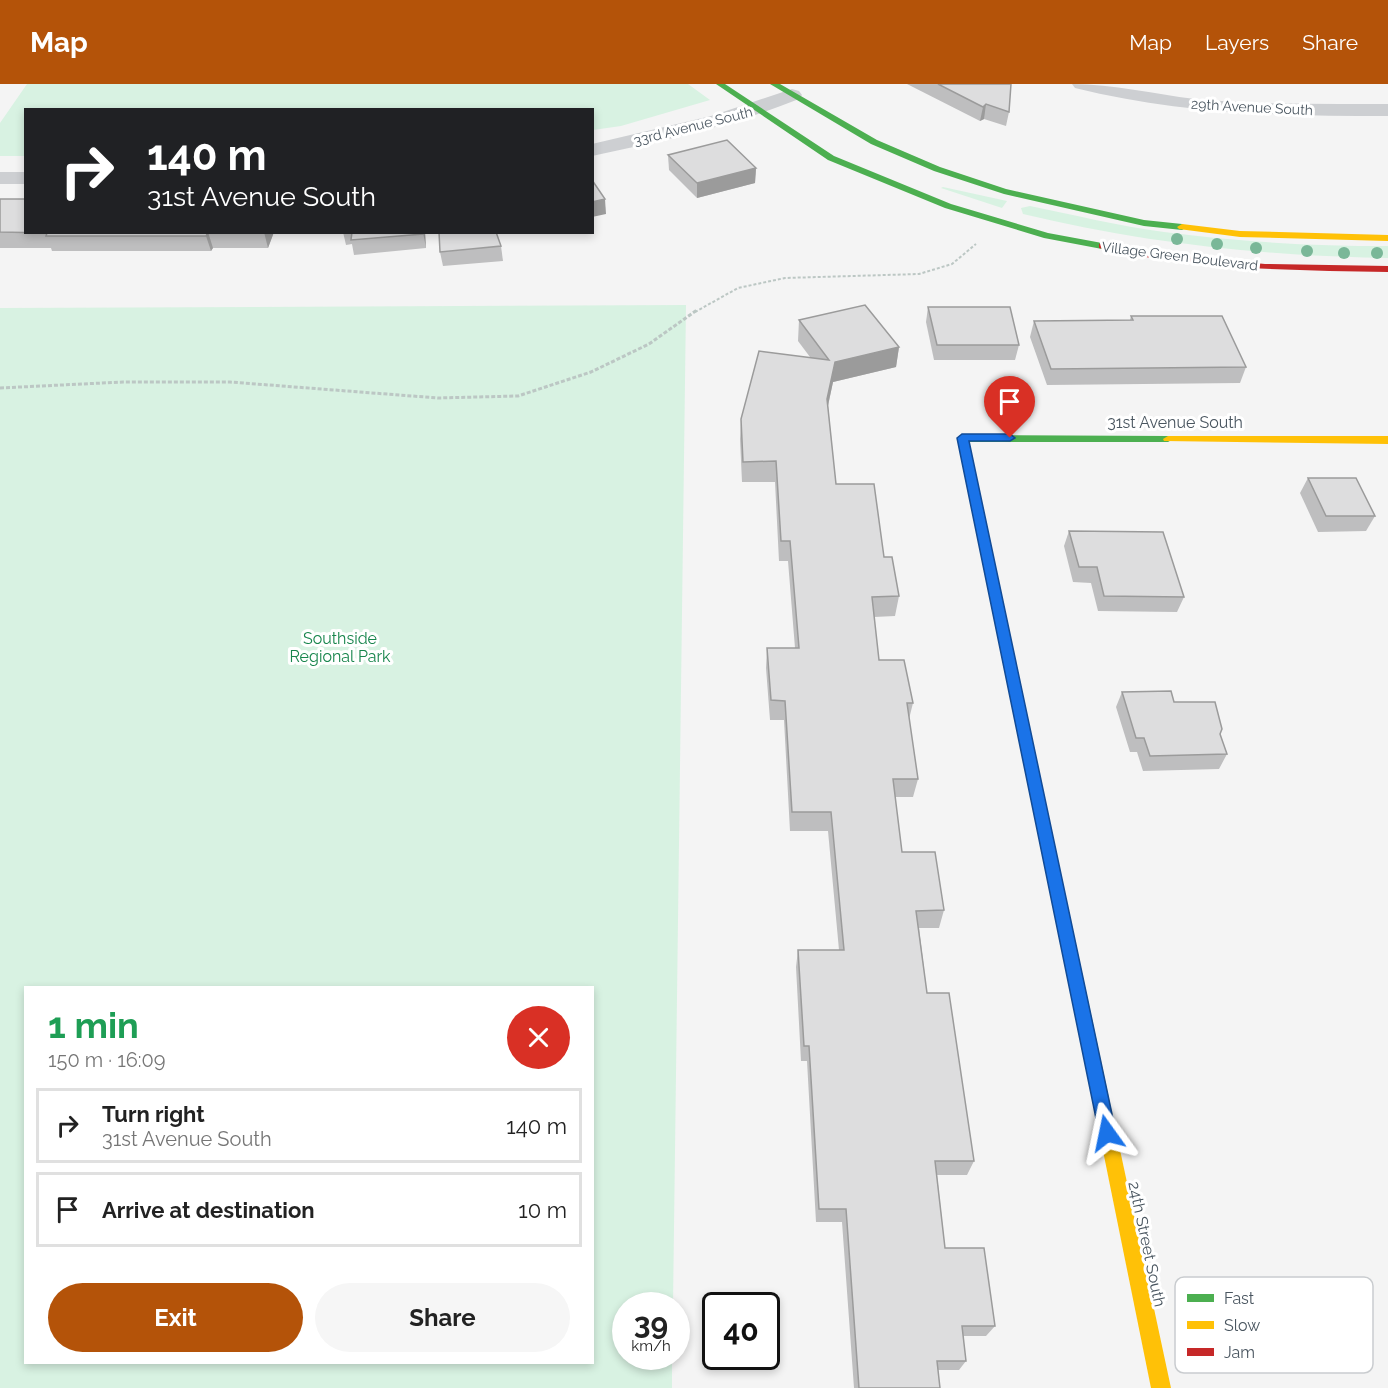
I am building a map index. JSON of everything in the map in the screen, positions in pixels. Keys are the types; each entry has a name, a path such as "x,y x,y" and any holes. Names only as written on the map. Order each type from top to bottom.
{"street":[{"name":"Village Green Boulevard","path":"720,84 831,158 948,206 1047,236 1149,255 1265,267 1388,269"},
{"name":"Village Green Boulevard","path":"774,84 874,142 937,169 1004,191 1144,223 1240,234 1388,238"},
{"name":"29th Avenue South","path":"1082,84 1156,101 1230,109 1388,110"},
{"name":"33rd Avenue South","path":"594,150 679,132 756,110 792,95"},
{"path":"0,178 24,178"},
{"name":"31st Avenue South","path":"962,438 1388,440"},
{"name":"24th Street South","path":"962,438 1161,1388"}],"path":[{"path":"0,388 123,382 230,382 438,398 518,396 591,372 639,349 703,306 738,288 785,278 919,274 952,264 982,239"}],"green space":[{"path":"27,84 688,84 710,100 621,126 594,130 594,108 24,108 24,156 0,156 0,123"},
{"path":"941,188 1007,201 1002,208"},
{"path":"1030,206 1164,232 1276,243 1388,246 1388,258 1250,251 1159,240 1023,214 1021,208"},
{"name":"Southside Regional Park","path":"686,305 673,1292 612,1292 612,1370 672,1370 672,1388 0,1388 0,308"}],"building":[{"path":"938,84 1011,84 1009,112 986,104 983,107"},
{"path":"727,140 756,168 697,183 668,155"},
{"path":"594,183 605,199 594,202"},
{"path":"0,199 24,199 24,233 0,232"},
{"path":"47,234 207,234 206,236 46,236"},
{"path":"352,234 423,234 351,240"},
{"path":"439,234 497,234 501,246 440,252"},
{"path":"865,305 899,347 835,362 827,399 836,484 874,484 884,557 892,557 899,596 872,597 879,660 904,660 913,703 907,703 918,779 893,779 902,852 935,852 944,910 916,911 927,993 949,993 974,1161 935,1161 945,1248 984,1248 995,1326 962,1326 966,1361 937,1361 940,1388 859,1388 846,1209 819,1209 809,1046 804,1046 798,950 844,950 831,812 792,812 785,701 771,700 767,648 799,648 790,541 781,541 776,461 743,462 741,419 759,351 829,360 799,320"},
{"path":"928,307 1010,307 1019,345 937,345"},
{"path":"1131,316 1222,316 1246,367 1051,369 1034,321 1133,320"},
{"path":"1308,478 1356,478 1375,516 1326,516"},
{"path":"1069,531 1163,532 1184,597 1104,596 1097,567 1079,567"},
{"path":"1171,691 1174,702 1215,702 1222,729 1220,734 1227,754 1150,756 1144,738 1136,738 1122,692"}],"traffic: fast":[{"path":"720,84 831,158 948,206 1047,236 1102,246"},
{"path":"774,84 874,142 937,169 1004,191 1144,223 1182,227"},
{"path":"1090,1047 962,438 1168,439"}],"traffic: slow":[{"path":"1182,227 1240,234 1388,238"},
{"path":"1168,439 1388,440"},
{"path":"1090,1047 1161,1388"}],"traffic: jam":[{"path":"1102,246 1149,255 1265,267 1388,269"}],"route":[{"path":"1010,438 962,438 1107,1133"}]}
